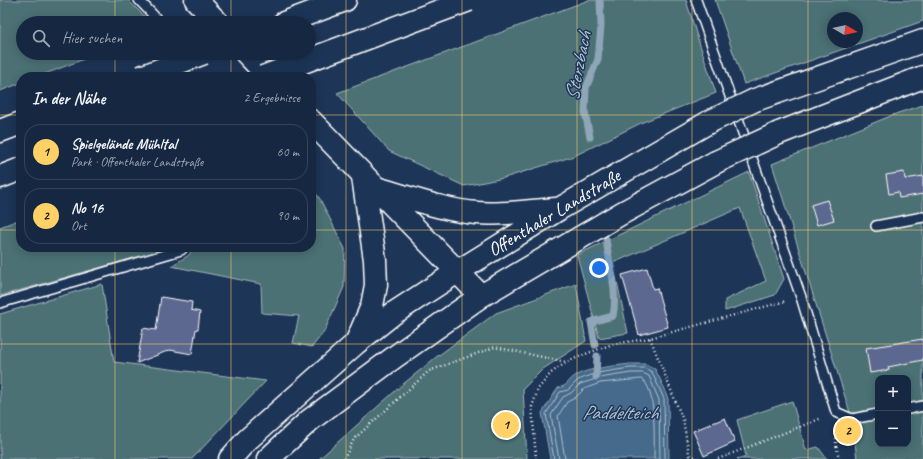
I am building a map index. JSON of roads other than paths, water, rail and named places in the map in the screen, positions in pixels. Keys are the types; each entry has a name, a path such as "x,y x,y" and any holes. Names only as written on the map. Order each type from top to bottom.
{"main road":[{"path":"196,0 211,16"},
{"path":"303,16 345,0"},
{"path":"316,57 469,0"},
{"name":"Offenthaler Landstraße","path":"230,459 247,440 355,344 394,313 559,208 709,122 755,100 923,41"},
{"path":"154,72 186,60"},
{"path":"253,60 264,72"},
{"path":"276,72 308,60"},
{"name":"Offenthaler Landstraße","path":"268,459 310,420 396,356 481,296 622,212 716,162 779,133 923,77"},
{"path":"0,131 16,125"},
{"path":"316,126 481,296"},
{"path":"0,177 16,171"},
{"path":"370,182 444,207 476,213 497,214 559,208"},
{"path":"355,344 372,306 376,284 370,182"}],"lane":[{"path":"139,0 154,16"},
{"path":"696,0 801,297 836,412 852,419 875,415"},
{"path":"173,60 178,72"},
{"path":"876,226 923,217"},
{"path":"0,303 174,252"},
{"path":"911,408 923,406"}],"water":[{"name":"Paddelteich","path":"630,364 645,364 655,369 661,381 668,399 669,459 550,459 542,413 558,388 567,384 580,373 601,368"}],"waterway":[{"name":"Sterzbach","path":"590,137 585,112 586,88 598,59 601,26 600,0"},
{"name":"Sterzbach","path":"595,345 591,322 613,316 614,307 614,288 606,239"},
{"name":"Sterzbach","path":"596,377 597,356"}],"place":[{"name":"Spielgelände Mühltal","path":"506,425"},
{"name":"No 16","path":"848,431"}]}
